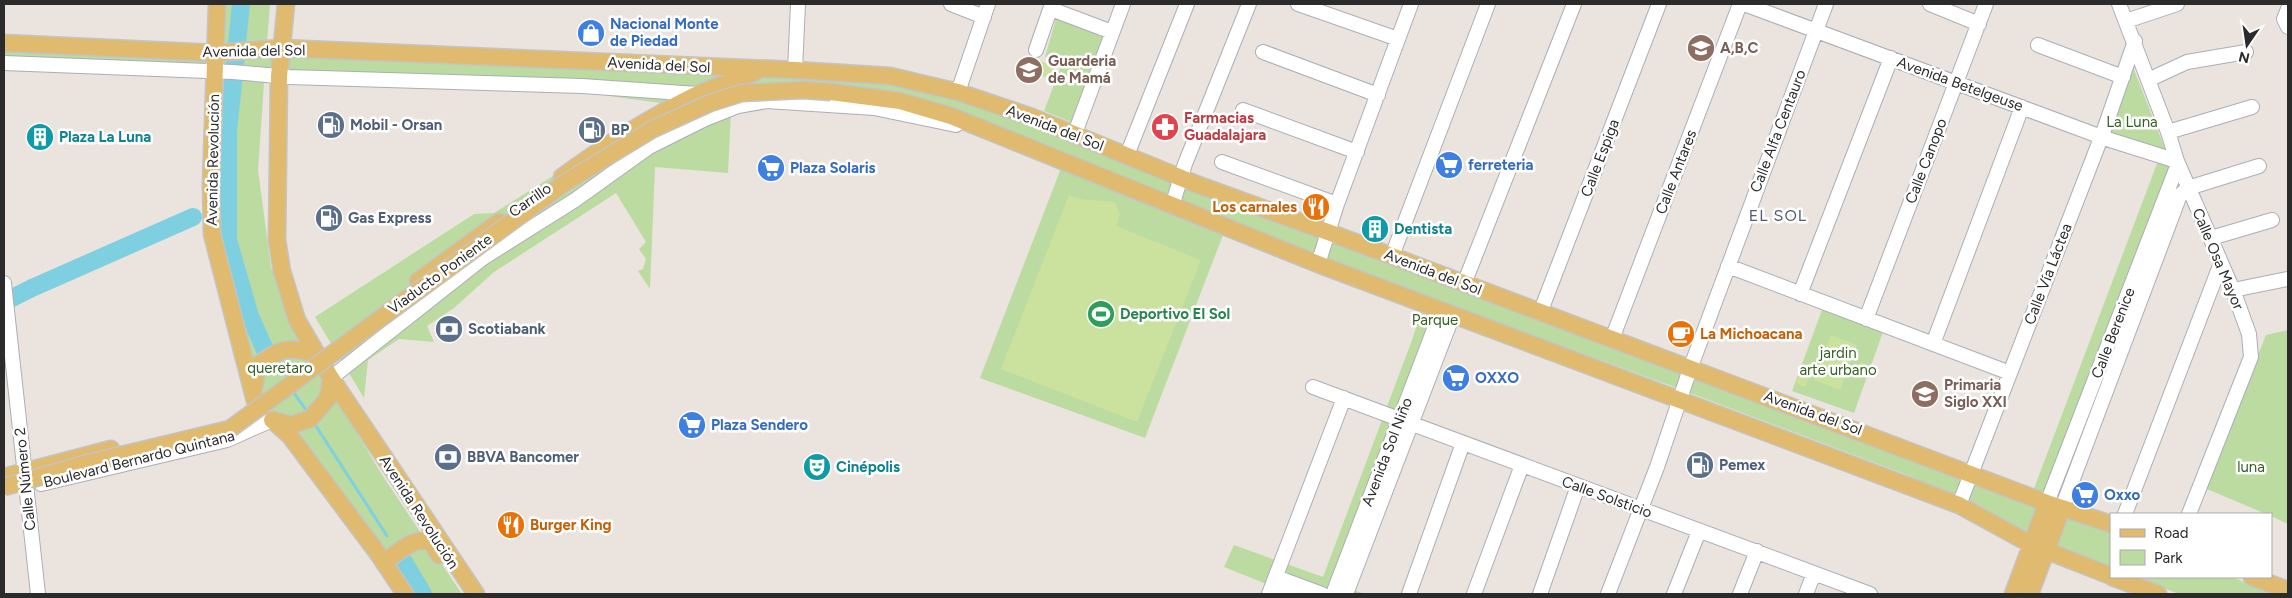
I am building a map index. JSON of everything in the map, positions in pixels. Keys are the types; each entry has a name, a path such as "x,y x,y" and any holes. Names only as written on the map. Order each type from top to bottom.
{"main road":[{"name":"Avenida Revolución","path":"217,4 211,183 212,234 255,401"},
{"path":"272,420 291,425 310,419 328,398 331,378 297,320 282,271 276,240 272,75 281,48 286,4"},
{"name":"Avenida del Sol","path":"4,43 216,53 281,48 758,70 795,70 890,76 958,92 1074,133 1181,178 2054,505 2110,524"},
{"name":"Carrillo","path":"318,355 462,247 591,156 649,120 697,94 735,81 758,70"},
{"name":"Viaducto Poniente","path":"16,488 92,462 230,429 563,184 653,129 710,103 742,93 803,90 882,97"},
{"name":"Avenida del Sol","path":"882,97 943,114 1318,264 1959,505 2039,548 2110,576"},
{"path":"318,355 289,348 258,365 254,379 255,401 260,410 290,436 387,561 405,594"},
{"name":"Avenida Revolución","path":"331,378 474,592"},
{"name":"Boulevard Bernardo Quintana","path":"4,477 223,423 237,416 255,401"},
{"path":"2030,594 2039,548 2054,505"},
{"path":"387,561 410,544 424,540 432,544 459,584 474,592"},
{"path":"2013,594 2039,548"},
{"name":"Avenida del Sol","path":"2116,578 2158,594"},
{"path":"2255,578 2288,590"}],"street":[{"path":"795,70 798,4"},
{"path":"951,4 984,17"},
{"path":"958,92 988,4"},
{"path":"1074,133 1123,4"},
{"path":"1127,156 1187,4"},
{"path":"1172,206 1181,178 1249,4"},
{"path":"1298,4 1398,39"},
{"path":"1318,264 1337,204 1411,4"},
{"path":"1392,256 1488,4"},
{"path":"1464,284 1574,4"},
{"name":"Calle Espiga","path":"1540,313 1660,4"},
{"name":"Calle Alfa Centauro","path":"1608,594 1826,4"},
{"path":"1930,4 1979,24"},
{"name":"Calle Canopo","path":"1866,319 1986,4"},
{"name":"Calle Osa Mayor","path":"2120,4 2178,163 2233,290 2249,334 2252,352 2189,513"},
{"path":"2126,21 2177,4"},
{"name":"Avenida Betelgeuse","path":"1748,5 2178,163"},
{"name":"Calle Antares","path":"1612,339 1748,5"},
{"path":"1036,50 1052,6 1112,32"},
{"path":"2288,9 2284,19 2288,27"},
{"name":"Calle Vía Láctea","path":"1959,505 2102,136 2135,41"},
{"path":"2038,44 2123,77"},
{"path":"1264,52 1378,94"},
{"path":"2148,80 2187,62 2246,52"},
{"path":"1800,294 1891,58"},
{"name":"Avenida del Sol","path":"4,63 582,86 697,94"},
{"name":"Avenida del Sol","path":"331,378 483,258 575,200 649,147 705,119 738,106 767,102 874,108 986,132"},
{"path":"1933,344 2022,107"},
{"path":"2168,132 2252,107"},
{"path":"1243,110 1357,152"},
{"path":"1222,162 1337,204"},
{"name":"Calle Berenice","path":"2054,505 2178,163"},
{"path":"2188,188 2259,166"},
{"name":"Calle Berenice","path":"2054,505 2180,195 2188,188"},
{"path":"2210,238 2272,220"},
{"path":"2124,513 2221,263"},
{"path":"1728,266 2010,373"},
{"path":"2233,290 2287,279"},
{"name":"Calle Número 2","path":"4,283 24,471 16,488 38,589"},
{"name":"Avenida Sol Niño","path":"1346,594 1406,422 1447,313"},
{"name":"Calle Solsticio","path":"1313,387 1870,594"},
{"path":"1272,586 1344,398"},
{"name":"Boulevard Bernardo Quintana","path":"4,494 16,488 227,440 272,420"},
{"name":"Avenida Sol Niño","path":"1333,594 1406,422"},
{"path":"1409,594 1463,443"},
{"path":"1474,594 1522,466"},
{"path":"1540,594 1578,486"},
{"path":"1674,594 1699,531"},
{"path":"1740,594 1757,551"},
{"path":"1806,594 1814,574"},
{"path":"1272,586 1291,594"},
{"path":"1272,586 1322,594"}],"green space":[{"path":"214,4 270,4 266,56 421,57 763,70 944,91 2030,499 2161,153 2109,134 2133,67 2171,164 2178,190 2065,509 2110,528 2110,568 2031,536 1910,476 1669,385 1457,308 1353,590 1365,594 1291,594 1224,567 1234,545 1323,577 1412,340 1426,297 1228,222 1145,438 980,378 1063,163 930,111 751,107 731,112 728,173 655,167 650,289 638,271 643,269 646,259 639,249 646,242 616,193 494,272 454,308 427,326 434,342 399,339 368,360 364,398 315,317 474,214 494,213 668,104 484,79 265,69 258,170 271,267 294,328 384,478 462,594 403,594 249,379 211,255 211,66 4,57 4,49 210,56"},
{"path":"1058,12 1109,32 1071,122 1044,111 1063,61 1045,57"},
{"path":"1039,60 1055,67 1051,80 1034,73"},
{"name":"Deportivo El Sol","path":"1069,195 1080,199 1115,202 1120,215 1116,226 1201,260 1137,422 1001,369"},
{"name":"jardin arte urbano","path":"1822,310 1883,332 1854,413 1792,391"},
{"name":"luna","path":"2288,330 2288,524 2272,516 2272,513 2264,513 2200,486 2236,411 2266,335"},
{"path":"1831,335 1857,345 1840,390 1814,380"},
{"path":"1803,365 1812,369 1805,387 1796,383"},
{"path":"2137,578 2235,578 2275,594 2179,594"}],"waterway":[{"path":"241,4 228,132 228,240 250,316 269,359"},
{"path":"4,302 193,217"},
{"path":"292,390 308,413"},
{"path":"314,423 387,536"},
{"path":"402,559 423,594"}],"place":[{"name":"Nacional Monte de Piedad","path":"591,33"},
{"name":"A,B,C","path":"1701,48"},
{"name":"Guarderia de Mamá","path":"1029,70"},
{"name":"Mobil - Orsan","path":"331,125"},
{"name":"Farmacias Guadalajara","path":"1165,127"},
{"name":"BP","path":"592,130"},
{"name":"Plaza La Luna","path":"40,137"},
{"name":"ferreteria","path":"1449,165"},
{"name":"Plaza Solaris","path":"771,168"},
{"name":"Los carnales","path":"1316,207"},
{"name":"Gas Express","path":"329,218"},
{"name":"Dentista","path":"1375,229"},
{"name":"Deportivo El Sol","path":"1101,314"},
{"name":"Scotiabank","path":"449,329"},
{"name":"La Michoacana","path":"1681,334"},
{"name":"OXXO","path":"1456,378"},
{"name":"Primaria Siglo XXI","path":"1925,394"},
{"name":"Plaza Sendero","path":"692,425"},
{"name":"BBVA Bancomer","path":"448,457"},
{"name":"Pemex","path":"1700,465"},
{"name":"Cinépolis","path":"817,467"},
{"name":"Oxxo","path":"2085,495"},
{"name":"Burger King","path":"511,525"}],"district":[{"name":"EL SOL","path":"1778,215"}],"park label":[{"name":"La Luna","path":"2132,122"},
{"name":"Parque","path":"1435,320"},
{"name":"queretaro","path":"280,368"}]}
